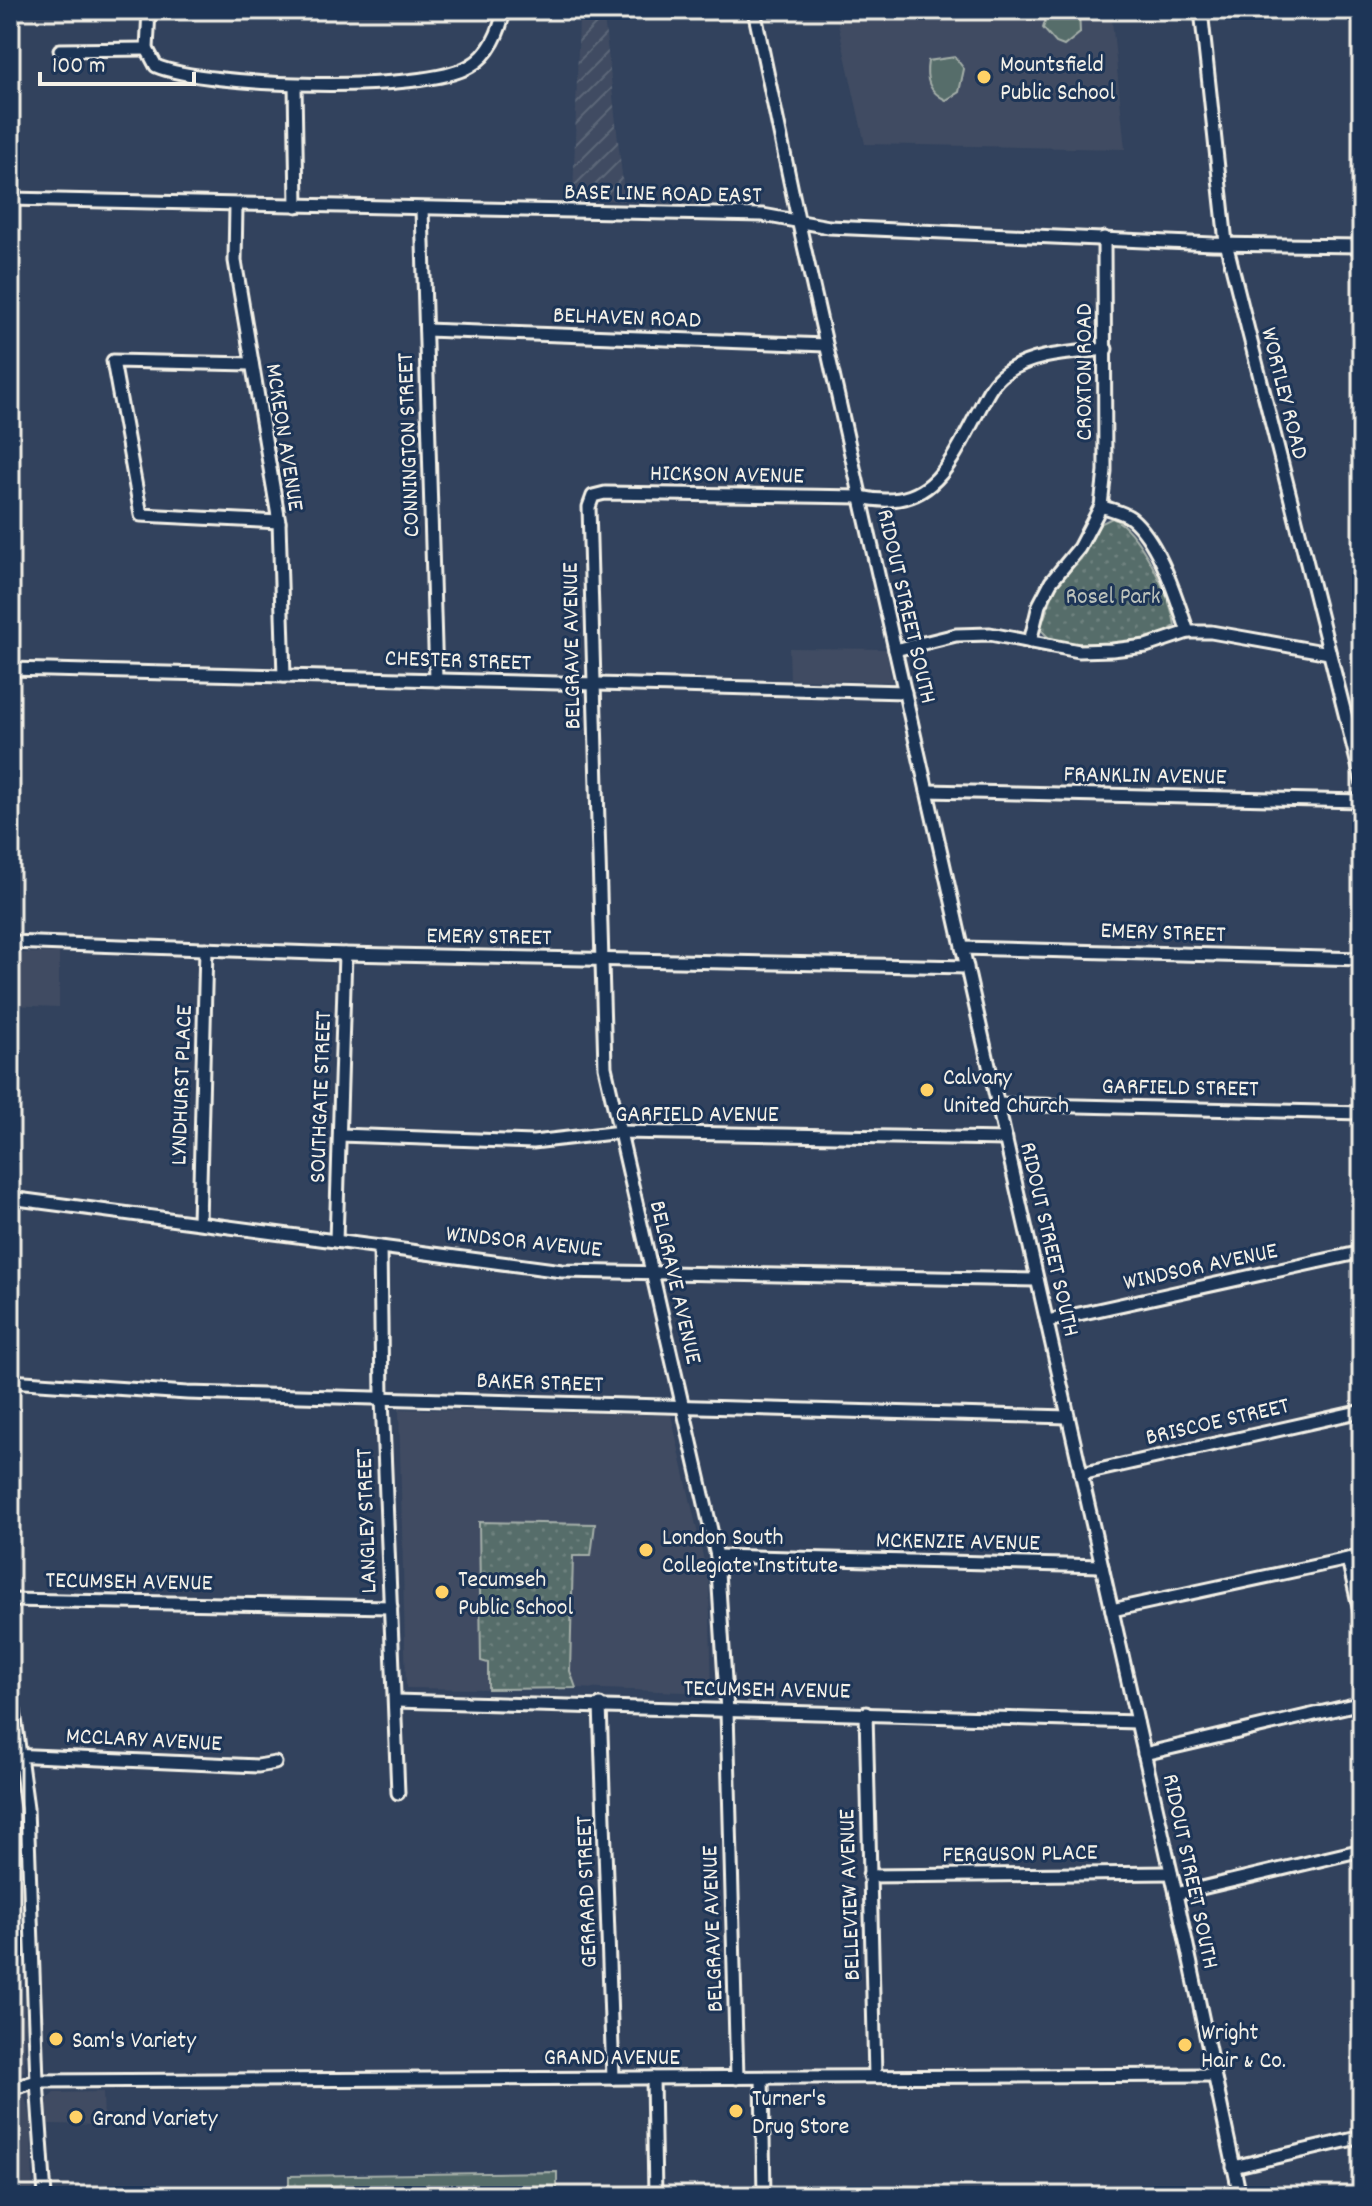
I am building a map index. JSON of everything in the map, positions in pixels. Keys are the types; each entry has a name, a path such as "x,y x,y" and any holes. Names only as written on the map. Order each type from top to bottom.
{"street":[{"path":"149,10 147,49 156,66 175,74 295,85 429,80 460,71 471,66 491,46 504,10"},
{"name":"RIDOUT STREET SOUTH","path":"754,10 826,345 1176,1894 1240,2196"},
{"name":"WORTLEY ROAD","path":"1201,10 1226,243 1329,653 1359,755 1362,781"},
{"path":"60,50 147,49"},
{"path":"295,85 297,206"},
{"name":"BASE LINE ROAD EAST","path":"10,199 763,215 799,224 1362,246"},
{"name":"MCKEON AVENUE","path":"236,206 235,261 279,522 284,676"},
{"name":"CONNINGTON STREET","path":"422,209 436,680"},
{"name":"CROXTON ROAD","path":"1030,642 1039,605 1051,582 1079,548 1101,506 1106,349 1104,238"},
{"name":"BELHAVEN ROAD","path":"426,330 826,345"},
{"name":"HICKSON AVENUE","path":"593,496 605,493 861,497 897,501 921,492 944,472 988,392 1003,374 1052,355 1106,349"},
{"path":"252,364 113,361 141,515 279,522"},
{"name":"BELGRAVE AVENUE","path":"593,496 589,507 592,685 605,1067 717,1556 727,1711 737,2078"},
{"path":"1101,506 1128,516 1143,530 1177,594 1188,632"},
{"path":"895,650 956,635 990,634 1079,651 1112,650 1146,646 1188,632 1211,632 1329,653"},
{"name":"CHESTER STREET","path":"10,669 905,692"},
{"name":"FRANKLIN AVENUE","path":"927,791 1362,801"},
{"name":"EMERY STREET","path":"10,942 345,954 967,967"},
{"name":"EMERY STREET","path":"962,948 1362,959"},
{"name":"LYNDHURST PLACE","path":"199,1222 206,949"},
{"name":"SOUTHGATE STREET","path":"336,1241 345,954"},
{"name":"GARFIELD STREET","path":"998,1104 1362,1113"},
{"name":"GARFIELD AVENUE","path":"340,1135 533,1142 621,1132 1006,1139"},
{"name":"WINDSOR AVENUE","path":"10,1198 562,1271 1037,1280"},
{"name":"LANGLEY STREET","path":"380,1247 382,1398 398,1793"},
{"name":"WINDSOR AVENUE","path":"1047,1321 1362,1252"},
{"name":"BAKER STREET","path":"10,1381 187,1393 684,1409 1068,1417"},
{"name":"BRISCOE STREET","path":"1081,1474 1362,1411"},
{"name":"MCKENZIE AVENUE","path":"717,1556 1102,1566"},
{"path":"1112,1610 1362,1556"},
{"path":"1348,1559 1362,1620"},
{"name":"TECUMSEH AVENUE","path":"10,1600 391,1607"},
{"path":"10,1681 30,1863 37,2081 45,2196"},
{"name":"TECUMSEH AVENUE","path":"395,1701 1137,1722"},
{"path":"1144,1754 1362,1703"},
{"name":"GERRARD STREET","path":"600,1705 613,2078"},
{"name":"BELLEVIEW AVENUE","path":"866,1713 875,2076"},
{"name":"MCCLARY AVENUE","path":"16,1755 258,1766 275,1763"},
{"path":"1176,1894 1362,1850"},
{"name":"FERGUSON PLACE","path":"869,1876 1171,1873"},
{"name":"GRAND AVENUE","path":"10,2089 37,2081 1214,2075"},
{"path":"653,2078 655,2196"},
{"path":"762,2078 764,2196"},
{"path":"1233,2167 1362,2137"}],"shaded area":[{"name":"Mountsfield Public School","path":"835,10 1111,10 1125,149 865,144"},
{"path":"604,18 625,201 573,199 579,19"},
{"path":"789,648 886,649 892,682 790,679"},
{"path":"10,953 59,953 59,1007 10,1005"},
{"name":"London South Collegiate Institute","path":"399,1409 671,1415 709,1583 712,1693 576,1688 570,1671 573,1555 480,1523 481,1661 488,1662 488,1689 406,1688"},
{"path":"24,2004 25,2071 10,2076 10,2006"},
{"path":"103,2092 104,2125 49,2124 47,2100 54,2093"},
{"path":"24,2095 31,2118 33,2196 10,2196 10,2100"}],"green space":[{"path":"1056,10 1079,10 1080,33 1064,46 1056,43 1043,28 1047,16"},
{"path":"955,57 964,69 959,92 946,100 930,85 928,61"},
{"name":"Rosel Park","path":"1112,518 1122,524 1143,549 1161,582 1175,626 1162,634 1132,643 1052,641 1040,629 1057,584 1081,559 1100,524"},
{"path":"479,1522 595,1524 591,1556 573,1556 570,1671 576,1688 488,1689 488,1663 481,1661"},
{"path":"557,2172 557,2196 289,2196 289,2176"}],"place":[{"name":"Mountsfield Public School","path":"984,77"},
{"name":"Calvary United Church","path":"927,1090"},
{"name":"London South Collegiate Institute","path":"646,1550"},
{"name":"Tecumseh Public School","path":"442,1592"},
{"name":"Sam's Variety","path":"56,2039"},
{"name":"Wright Hair & Co.","path":"1185,2045"},
{"name":"Turner's Drug Store","path":"736,2111"},
{"name":"Grand Variety","path":"76,2117"}]}
